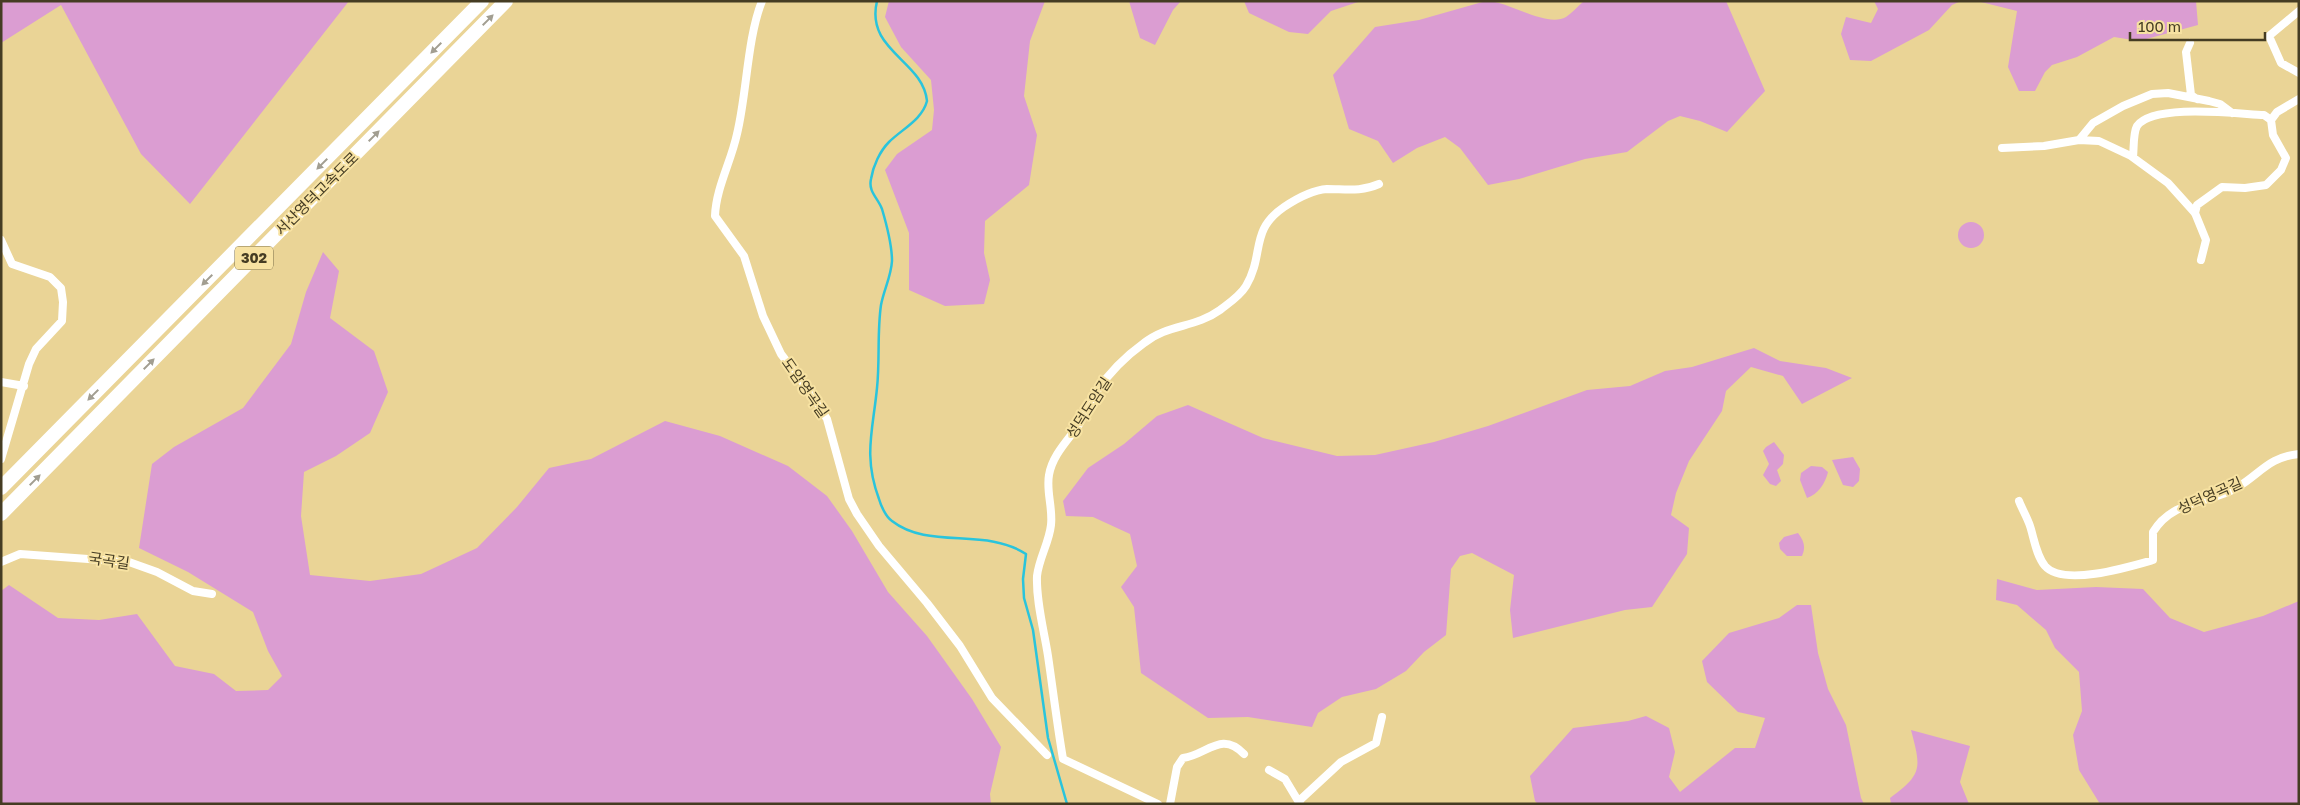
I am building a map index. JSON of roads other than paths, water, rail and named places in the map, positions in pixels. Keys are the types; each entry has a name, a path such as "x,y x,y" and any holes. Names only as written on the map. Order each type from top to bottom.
{"highway":[{"name":"서산영덕고속도로","path":"1,488 482,1"},
{"name":"서산영덕고속도로","path":"1,514 506,1"}],"street":[{"name":"도암영곡길","path":"762,1 755,25 737,136 718,195 715,216 744,256 763,316 781,354 828,419 849,499 857,514 879,546 960,646 992,698 1047,755"},
{"path":"2299,11 2269,36 2281,63 2299,73"},
{"path":"2190,43 2186,52 2192,95 2197,99"},
{"path":"2079,140 2093,123 2123,106 2152,94 2168,93 2220,104 2232,113"},
{"path":"2195,213 2196,205 2222,187 2245,188 2266,185 2276,176 2286,158 2273,135 2271,120 2277,112 2299,99"},
{"path":"2133,156 2136,127 2144,119 2161,114 2180,112 2232,113 2264,115 2271,120"},
{"path":"2002,148 2044,146 2079,140 2099,141 2133,156 2168,183 2195,213 2206,240 2201,260"},
{"name":"성덕도암길","path":"1158,804 1063,759 1039,604 1037,577 1040,560 1050,534 1052,517 1048,484 1053,462 1081,421 1095,394 1117,366 1144,342 1160,333 1204,320 1245,288 1254,268 1261,231 1267,221 1284,207 1312,193 1325,189 1360,190 1379,184"},
{"path":"1,240 12,264 50,277 60,288 64,302 62,321 36,349 1,459"},
{"path":"1,382 24,386"},
{"name":"성덕영곡길","path":"2018,501 2029,523 2044,565 2058,574 2086,574 2153,560 2154,532 2167,517 2193,502 2237,487 2278,458 2299,454"},
{"name":"국곡길","path":"1,562 20,554 129,562 157,572 193,591 212,594"},
{"path":"1269,770 1285,779 1300,802 1341,762 1376,742 1382,717"},
{"path":"1170,804 1177,768 1183,758 1192,756 1216,743 1226,743 1244,754"}],"waterway":[{"path":"877,1 876,18 879,32 886,44 916,75 923,87 927,101 921,114 889,142 880,154 875,164 870,184 882,209 892,261 882,299 880,315 878,378 870,443 871,469 874,484 886,514 892,521 907,530 923,535 993,542 1010,546 1026,554 1023,579 1024,598 1033,630 1048,738 1067,804"}]}
